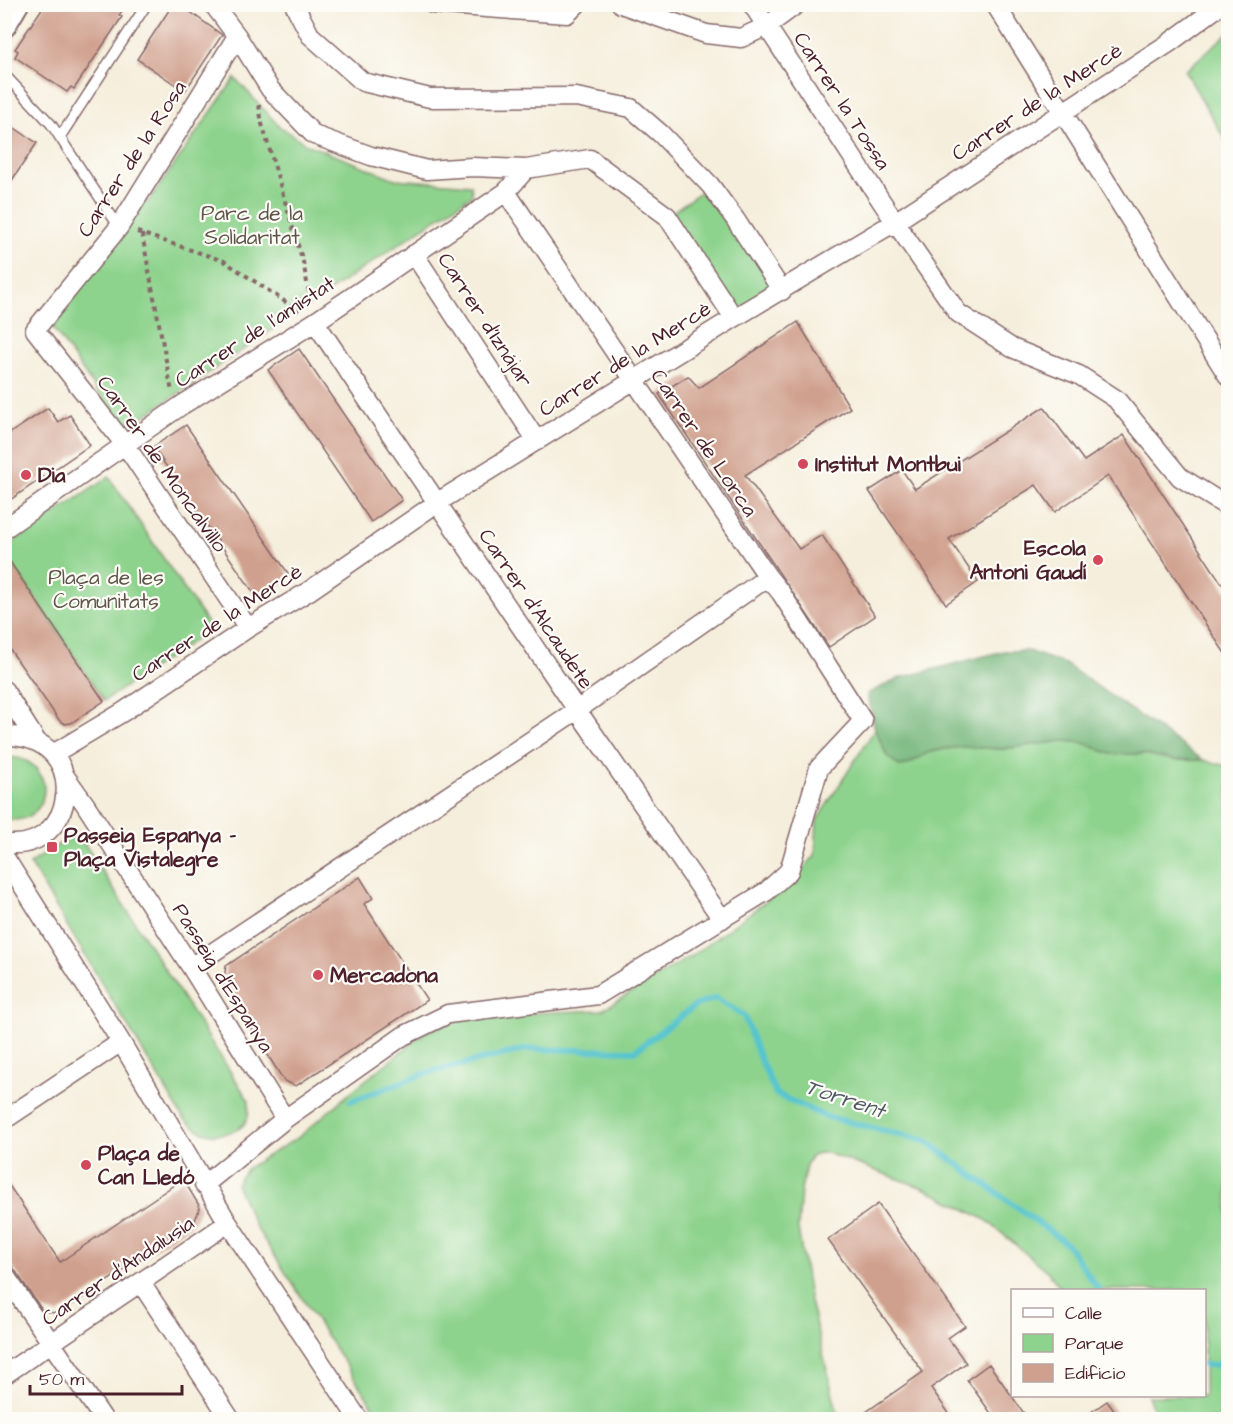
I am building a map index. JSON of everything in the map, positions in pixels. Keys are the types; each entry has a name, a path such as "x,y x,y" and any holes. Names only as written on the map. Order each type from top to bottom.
{"street":[{"path":"4,26 18,4"},
{"path":"213,4 237,36 270,89 315,135 371,156 427,170 472,167 526,169 590,159 667,216 734,318"},
{"path":"294,4 310,35 363,82 430,98 576,97 631,108 661,134 710,185 782,291"},
{"path":"432,4 567,14 577,4"},
{"path":"621,4 706,34 741,38 767,26 797,4"},
{"name":"Carrer la Tossa","path":"752,4 895,222 958,313 1012,348 1079,375 1116,399 1180,477 1228,507"},
{"path":"995,4 1228,376"},
{"name":"Carrer de la Mercè","path":"53,754 123,712 248,628 309,591 438,502 634,379 895,222 1169,43 1222,4"},
{"name":"Carrer de la Rosa","path":"34,330 119,227 237,36"},
{"name":"Carrer de l'amistat","path":"4,530 175,410 315,322 506,192 526,169"},
{"name":"Carrer de Lorca","path":"506,192 781,593 863,721 819,768 789,872 767,891 722,919"},
{"name":"Carrer d'Iznájar","path":"414,254 537,441"},
{"name":"Carrer d'Alcaudete","path":"315,322 577,710 722,919"},
{"name":"Carrer de Moncalvillo","path":"34,330 126,446 248,628"},
{"path":"191,967 577,710 768,577"},
{"name":"Passeig d'Espanya","path":"4,690 37,741 61,764 65,776 86,804 191,967 285,1119"},
{"name":"Passeig d'Espanya","path":"4,736 20,736 37,741"},
{"path":"4,843 28,842 55,824 63,809 67,793 65,776"},
{"path":"4,856 121,1042 204,1185 359,1419"},
{"path":"204,1185 285,1119 403,1036 448,1014 598,995 722,919"},
{"path":"4,1120 121,1042"},
{"name":"Carrer d'Andalusia","path":"4,1375 228,1223"},
{"path":"4,1274 104,1419"},
{"path":"141,1283 231,1419"}],"lane":[{"path":"60,137 147,4"},
{"path":"4,74 51,124 119,227"}],"path":[{"path":"258,101 262,124 303,262 315,322"},
{"path":"119,227 224,261 315,322"},
{"path":"142,234 175,410"}],"green space":[{"path":"1228,33 1228,145 1185,71"},
{"name":"Parc de la Solidaritat","path":"235,78 279,126 306,144 395,179 471,185 472,195 134,423 117,420 53,328 137,200 148,202"},
{"path":"710,185 782,291 734,318 667,216"},
{"name":"Plaça de les Comunitats","path":"109,477 211,629 104,701 5,553 4,548"},
{"path":"1004,651 1028,651 1065,664 1203,760 1175,760 1144,754 1111,754 1081,742 1062,741 1002,749 963,747 944,749 928,753 907,765 899,766 887,756 875,729 867,694 900,678"},
{"path":"875,729 887,756 907,764 928,753 944,749 963,747 1002,749 1062,741 1081,742 1111,754 1144,754 1175,760 1203,760 1228,766 1228,1419 1157,1419 1148,1397 1206,1397 1206,1289 1061,1289 1048,1272 986,1220 926,1189 827,1153 819,1153 811,1157 806,1165 801,1190 798,1228 809,1297 839,1419 381,1419 255,1226 236,1184 247,1168 299,1137 358,1086 428,1031 467,1016 602,1010 693,955 784,888 815,856 817,820"},
{"path":"11,757 27,762 37,770 43,781 44,794 40,805 32,814 20,819 5,819 4,758"},
{"path":"77,832 249,1101 248,1116 245,1122 234,1131 212,1134 195,1127 183,1118 30,864"}],"building":[{"path":"45,4 127,4 119,15 122,17 74,89 71,87 67,92 15,57 18,51 15,49"},
{"path":"173,4 179,4 222,35 185,91 137,59"},
{"path":"4,121 37,143 4,192"},
{"path":"798,322 850,408 745,475 799,549 822,535 875,616 829,647 659,394 688,376 699,388"},
{"path":"299,349 402,500 371,522 268,370"},
{"path":"1044,407 1084,461 1124,435 1228,593 1228,658 1108,476 1055,512 1036,485 949,539 978,582 946,604 869,491 902,470 915,489"},
{"name":"Dia","path":"48,408 58,422 70,415 90,445 4,504 4,437"},
{"path":"186,425 290,576 258,599 153,447"},
{"path":"4,553 104,701 71,723 65,724 59,720 4,641"},
{"name":"Mercadona","path":"360,877 373,898 364,904 427,1000 296,1086 284,1081 223,984 226,966"},
{"path":"4,1178 60,1262 183,1179 200,1207 194,1223 58,1314 42,1310 4,1254"},
{"path":"878,1204 965,1326 948,1338 966,1363 931,1388 953,1419 856,1419 923,1372 828,1240"},
{"path":"989,1364 1028,1419 995,1419 967,1380"},
{"path":"1107,1401 1120,1419 1081,1419"}],"waterway":[{"name":"Torrent","path":"351,1101 427,1073 527,1049 635,1051 696,1005 716,998 744,1016 776,1094 824,1116 926,1141 1067,1244 1098,1289"},
{"name":"Torrent","path":"1206,1365 1217,1365 1228,1359"}],"place":[{"name":"Institut Montbui","path":"803,464"},
{"name":"Dia","path":"26,475"},
{"name":"Escola Antoni Gaudí","path":"1098,560"},
{"name":"Passeig Espanya - Plaça Vistalegre","path":"52,847"},
{"name":"Mercadona","path":"318,975"},
{"name":"Plaça de Can Lledó","path":"86,1165"}]}
